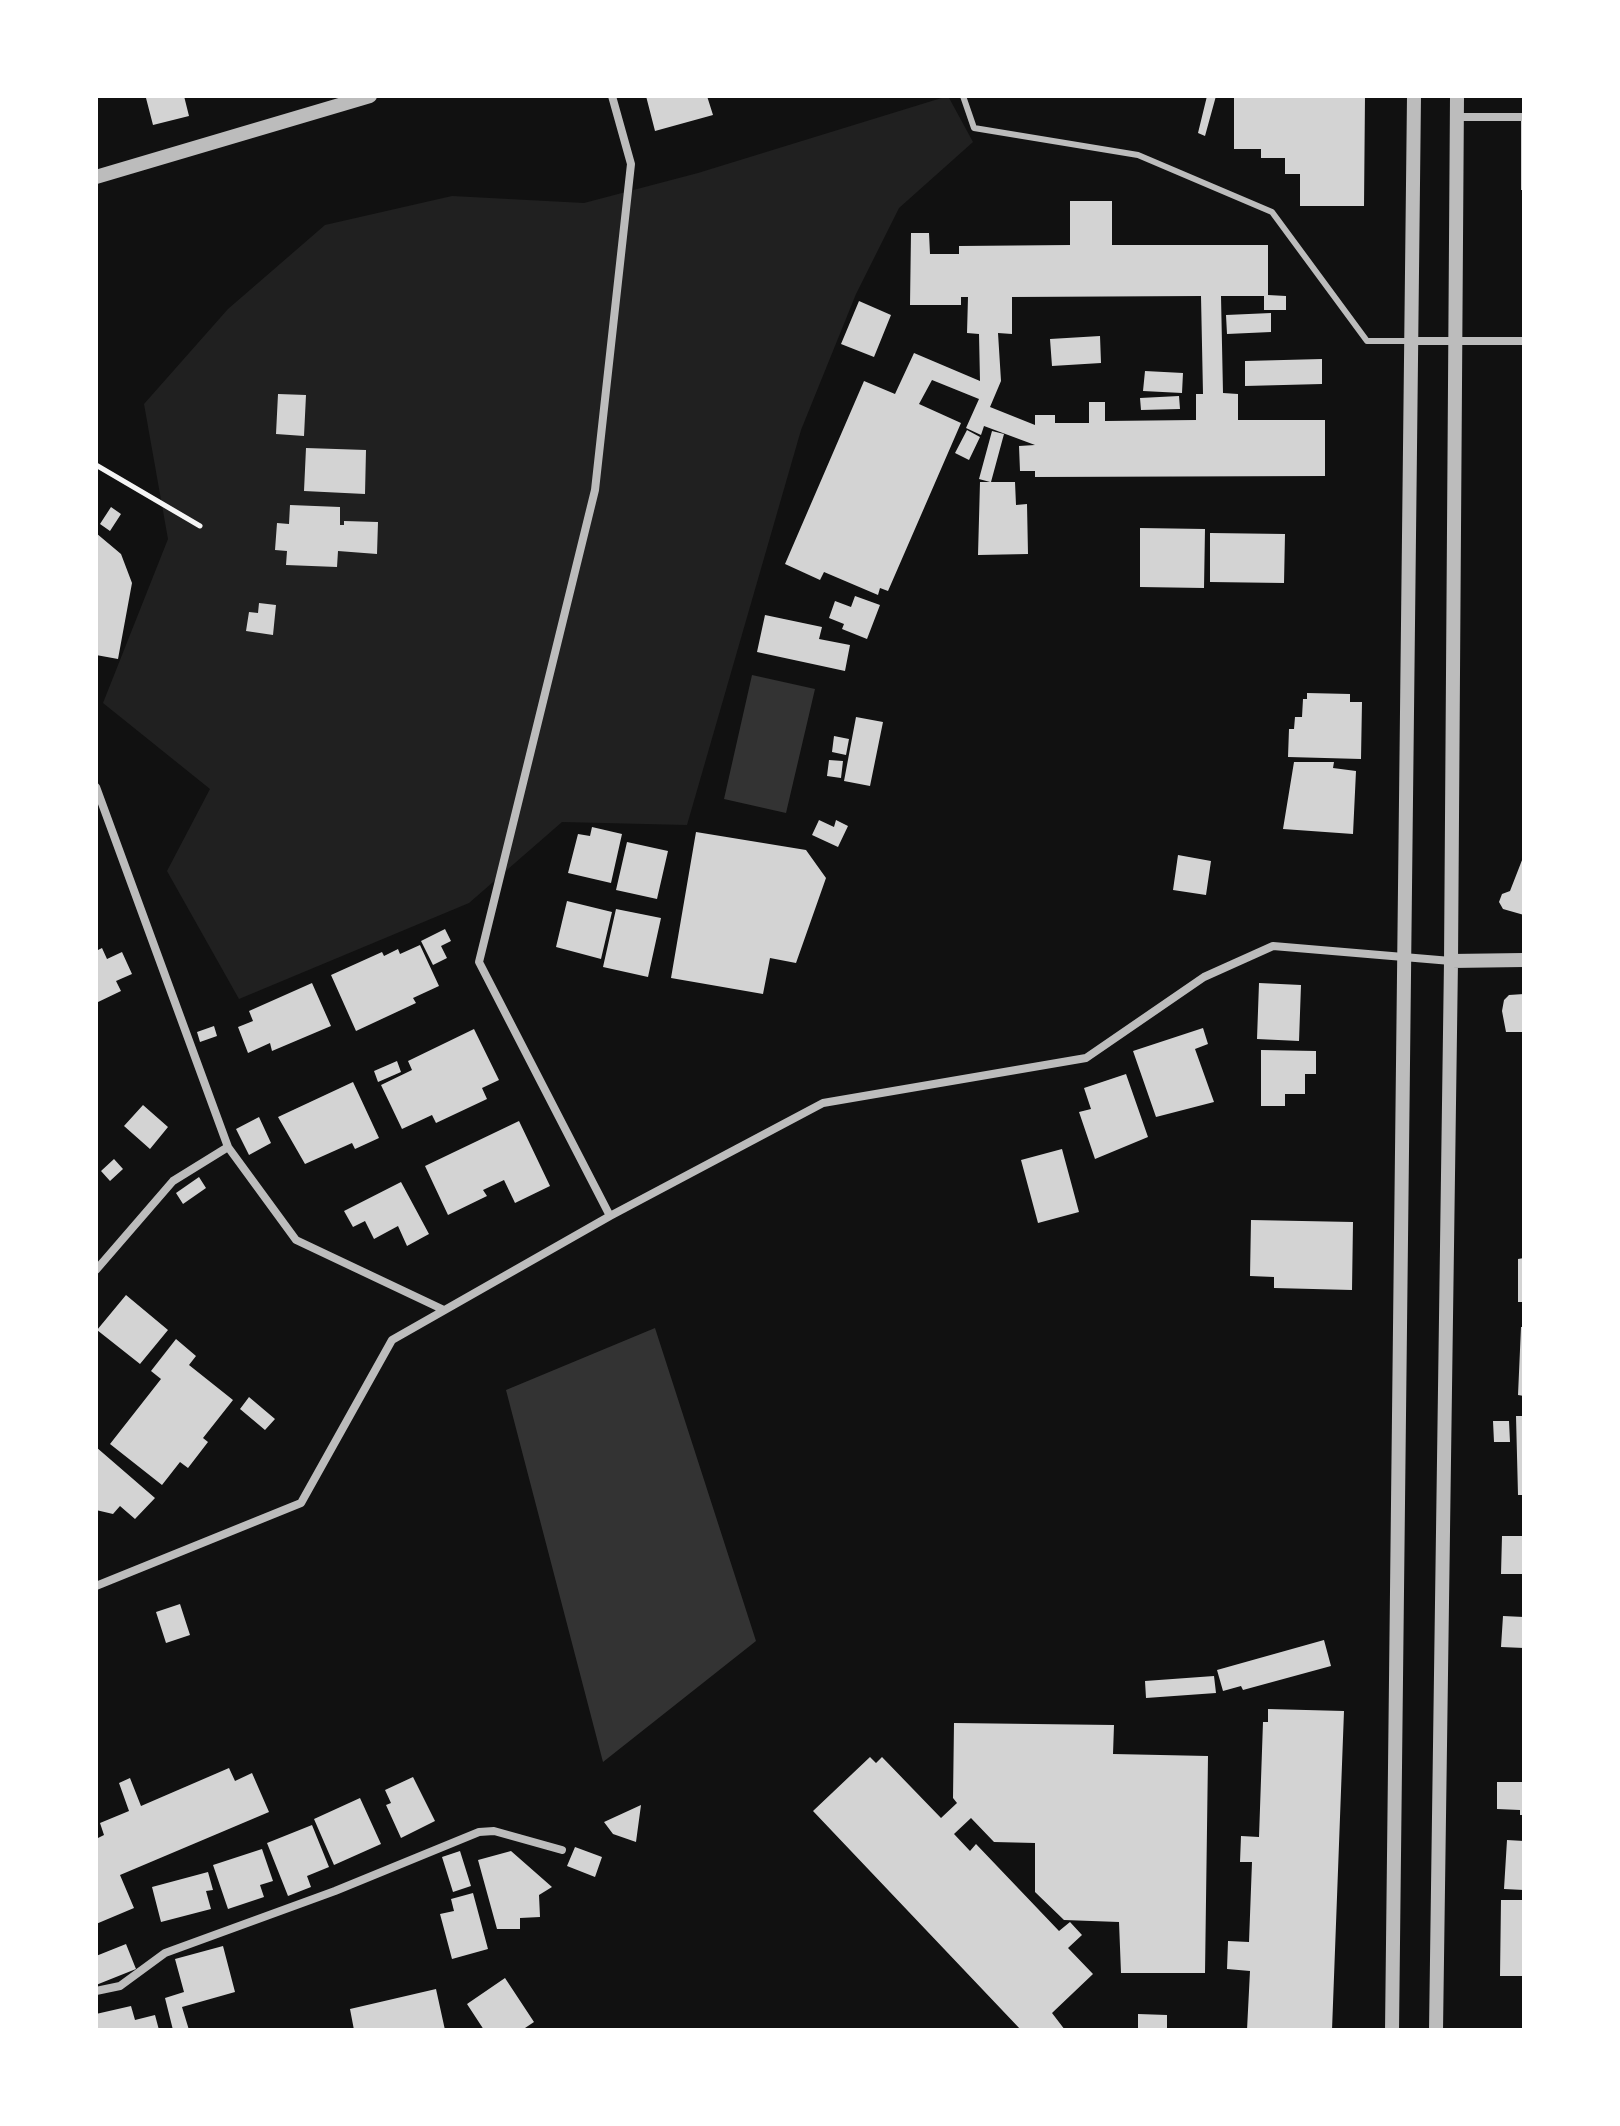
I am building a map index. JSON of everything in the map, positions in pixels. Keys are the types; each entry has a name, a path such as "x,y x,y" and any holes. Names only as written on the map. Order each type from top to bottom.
{"street":[{"path":"96,177 370,96"},
{"path":"610,1216 479,962 595,490 631,164 612,96"},
{"path":"1392,2030 1407,957 1414,96"},
{"path":"1436,2030 1451,961 1457,96"},
{"path":"1457,117 1524,117"},
{"path":"1412,341 1524,341"},
{"path":"96,787 228,1147 296,1240 444,1310"},
{"path":"96,1586 301,1503 392,1340 610,1216 823,1103 1086,1058 1204,977 1273,946 1451,961 1524,960"},
{"path":"96,1270 173,1181 228,1147"},
{"path":"96,1991 120,1986 165,1953 335,1891 479,1832 494,1831 562,1850"}],"lane":[{"path":"963,96 974,128 1138,155 1272,212 1367,341 1412,341"}],"path":[{"path":"96,465 200,526"}],"shaded area":[{"path":"948,96 973,142 899,208 856,294 801,430 687,825 562,822 469,903 239,999 167,871 210,789 103,703 168,539 144,404 228,309 325,225 452,196 584,203 698,173"},
{"path":"752,675 815,689 786,813 724,799"},
{"path":"655,1328 756,1641 603,1762 506,1390"}],"building":[{"path":"184,96 189,116 153,125 146,98"},
{"path":"646,96 707,96 713,115 655,131"},
{"path":"1207,96 1216,96 1205,136 1198,133"},
{"path":"1234,96 1365,96 1364,206 1300,206 1300,174 1285,174 1285,158 1261,158 1261,149 1234,149"},
{"path":"1521,121 1524,121 1524,190 1521,190"},
{"path":"1070,201 1112,201 1112,245 1268,245 1268,295 1286,296 1286,310 1264,310 1264,296 1221,296 1223,393 1238,394 1238,420 1325,420 1325,476 1035,477 1035,471 1020,471 1019,446 1035,445 984,426 981,435 966,428 979,399 932,380 919,404 961,423 888,591 880,588 878,595 824,572 820,580 785,564 864,381 895,394 914,353 980,381 979,334 967,333 968,297 961,297 961,305 910,305 911,233 929,233 930,254 959,254 959,246 1070,245","holes":["1201,296 1203,394 1196,394 1196,420 1105,421 1105,402 1089,402 1089,423 1055,423 1055,415 1035,415 1035,425 990,407 1001,381 998,333 1012,334 1012,297"]},
{"path":"859,301 891,315 874,357 841,344"},
{"path":"1271,313 1271,332 1227,334 1226,315"},
{"path":"1100,336 1101,363 1052,366 1050,339"},
{"path":"1322,359 1322,384 1245,386 1245,361"},
{"path":"1145,371 1183,373 1182,393 1143,391"},
{"path":"278,394 306,395 304,436 276,434"},
{"path":"1179,396 1180,409 1141,410 1140,398"},
{"path":"967,430 980,437 969,460 955,453"},
{"path":"992,431 1004,434 991,482 1015,482 1016,505 1027,504 1028,554 978,555 980,482 990,482 979,479"},
{"path":"306,448 366,450 365,494 304,491"},
{"path":"290,505 340,507 340,525 344,525 344,521 378,522 377,554 338,551 337,567 286,565 287,551 275,550 277,523 289,524"},
{"path":"111,507 121,514 110,531 100,524"},
{"path":"1140,528 1205,529 1204,588 1140,587"},
{"path":"96,533 121,554 132,583 118,659 96,655"},
{"path":"1210,533 1285,534 1284,583 1210,582"},
{"path":"855,596 880,605 867,639 842,629 844,624 829,618 835,601 851,607"},
{"path":"259,603 276,605 273,635 246,631 249,612 258,613"},
{"path":"765,615 822,627 819,639 850,645 845,671 757,652"},
{"path":"1307,693 1350,694 1350,702 1362,702 1361,759 1288,757 1289,729 1294,729 1295,717 1302,717 1303,699 1307,699"},
{"path":"856,717 883,722 870,786 844,781"},
{"path":"834,736 849,739 846,755 832,752"},
{"path":"829,760 843,761 841,778 827,776"},
{"path":"1294,762 1334,762 1333,768 1356,771 1353,834 1283,829"},
{"path":"819,820 834,827 836,820 848,826 838,847 812,835"},
{"path":"592,827 622,834 611,883 568,873 578,834 590,836"},
{"path":"696,832 806,850 826,878 796,963 770,958 763,994 671,978"},
{"path":"627,842 668,851 657,899 616,890"},
{"path":"1178,855 1211,861 1206,895 1173,890"},
{"path":"1524,855 1524,915 1503,909 1499,902 1502,894 1510,891"},
{"path":"567,901 612,912 601,959 556,947"},
{"path":"616,909 661,918 648,977 603,967"},
{"path":"445,929 451,941 441,946 447,958 433,965 421,941"},
{"path":"420,945 439,986 413,998 416,1003 356,1031 331,975 382,952 384,956 398,949 400,954"},
{"path":"102,948 107,959 122,952 132,974 116,981 121,991 96,1003 96,951"},
{"path":"312,983 331,1026 272,1051 270,1043 248,1053 238,1027 253,1021 249,1011"},
{"path":"1259,983 1301,985 1299,1041 1257,1039"},
{"path":"1524,994 1524,1032 1506,1032 1502,1011 1504,1000 1509,995"},
{"path":"214,1026 217,1036 200,1042 197,1032"},
{"path":"1203,1028 1208,1044 1195,1049 1214,1102 1156,1117 1133,1051"},
{"path":"474,1029 499,1080 482,1088 487,1099 436,1123 432,1115 402,1129 381,1085 412,1070 408,1061"},
{"path":"1261,1050 1316,1051 1316,1074 1305,1074 1305,1094 1285,1094 1285,1106 1261,1106"},
{"path":"397,1061 401,1072 378,1082 374,1071"},
{"path":"1126,1074 1148,1137 1095,1159 1079,1112 1091,1109 1084,1088"},
{"path":"353,1082 379,1138 355,1149 352,1143 305,1164 278,1117"},
{"path":"143,1105 168,1127 150,1149 124,1126"},
{"path":"259,1117 271,1143 249,1155 236,1129"},
{"path":"519,1121 550,1186 515,1203 504,1180 483,1190 487,1196 448,1215 425,1166"},
{"path":"1062,1149 1079,1212 1038,1223 1021,1160"},
{"path":"114,1159 123,1169 110,1181 101,1171"},
{"path":"199,1177 206,1188 183,1204 176,1193"},
{"path":"401,1182 429,1234 407,1246 398,1226 374,1239 365,1221 353,1227 344,1211"},
{"path":"1251,1220 1353,1222 1352,1290 1274,1288 1274,1277 1250,1276"},
{"path":"1524,1258 1524,1302 1518,1302 1518,1259"},
{"path":"126,1295 168,1330 140,1364 97,1330"},
{"path":"1521,1327 1524,1327 1524,1396 1518,1395"},
{"path":"176,1339 196,1356 189,1365 233,1400 203,1438 208,1442 188,1468 180,1462 162,1485 110,1444 161,1379 151,1371"},
{"path":"249,1397 275,1419 265,1430 240,1409"},
{"path":"1516,1416 1524,1416 1524,1495 1518,1495"},
{"path":"1493,1421 1509,1421 1510,1442 1494,1442"},
{"path":"96,1447 155,1498 135,1519 120,1506 113,1514 96,1510"},
{"path":"1502,1536 1524,1536 1524,1574 1501,1574"},
{"path":"180,1604 190,1635 166,1643 156,1612"},
{"path":"1503,1616 1524,1617 1524,1648 1501,1647"},
{"path":"1324,1640 1331,1666 1243,1690 1241,1686 1223,1691 1217,1670"},
{"path":"1214,1676 1216,1693 1146,1698 1145,1681"},
{"path":"1268,1709 1344,1711 1332,2030 1247,2030 1250,1971 1227,1969 1228,1941 1249,1942 1252,1862 1240,1862 1241,1836 1259,1837 1263,1722 1268,1722"},
{"path":"954,1723 1114,1725 1113,1754 1208,1756 1205,1973 1121,1973 1119,1922 1064,1920 1035,1892 1035,1843 994,1842 971,1818 954,1834 970,1851 976,1844 1059,1931 1070,1922 1082,1935 1068,1948 1093,1974 1052,2013 1065,2030 1021,2030 813,1811 870,1757 876,1763 882,1757 941,1818 957,1803 953,1798"},
{"path":"229,1768 235,1781 252,1773 269,1812 120,1875 134,1908 96,1924 96,1839 104,1835 100,1823 129,1811 119,1783 130,1778 141,1806"},
{"path":"413,1777 435,1821 401,1838 386,1805 391,1803 385,1790"},
{"path":"1497,1782 1524,1782 1524,1815 1520,1815 1520,1810 1497,1809"},
{"path":"360,1798 381,1844 334,1865 314,1819"},
{"path":"641,1805 636,1842 613,1834 604,1822"},
{"path":"312,1825 329,1867 307,1876 311,1887 288,1896 267,1843"},
{"path":"1507,1840 1524,1841 1524,1890 1504,1889"},
{"path":"575,1847 602,1857 595,1877 567,1866"},
{"path":"262,1849 273,1881 260,1885 264,1897 228,1909 213,1865"},
{"path":"460,1851 471,1886 453,1892 442,1857"},
{"path":"511,1851 552,1887 539,1895 540,1917 520,1918 520,1929 497,1929 478,1860"},
{"path":"208,1872 213,1890 206,1891 211,1909 161,1922 152,1887"},
{"path":"473,1893 488,1949 452,1959 440,1914 454,1911 451,1899"},
{"path":"1501,1900 1524,1900 1524,1976 1500,1976"},
{"path":"126,1944 136,1969 96,1985 96,1956"},
{"path":"223,1946 235,1992 182,2007 189,2030 173,2030 165,1998 184,1992 175,1959"},
{"path":"505,1978 534,2022 522,2030 484,2030 467,2004"},
{"path":"436,1989 445,2030 354,2030 350,2009"},
{"path":"131,2006 135,2020 155,2015 159,2030 97,2030 96,2014"},
{"path":"1138,2014 1167,2015 1167,2030 1138,2030"}]}
